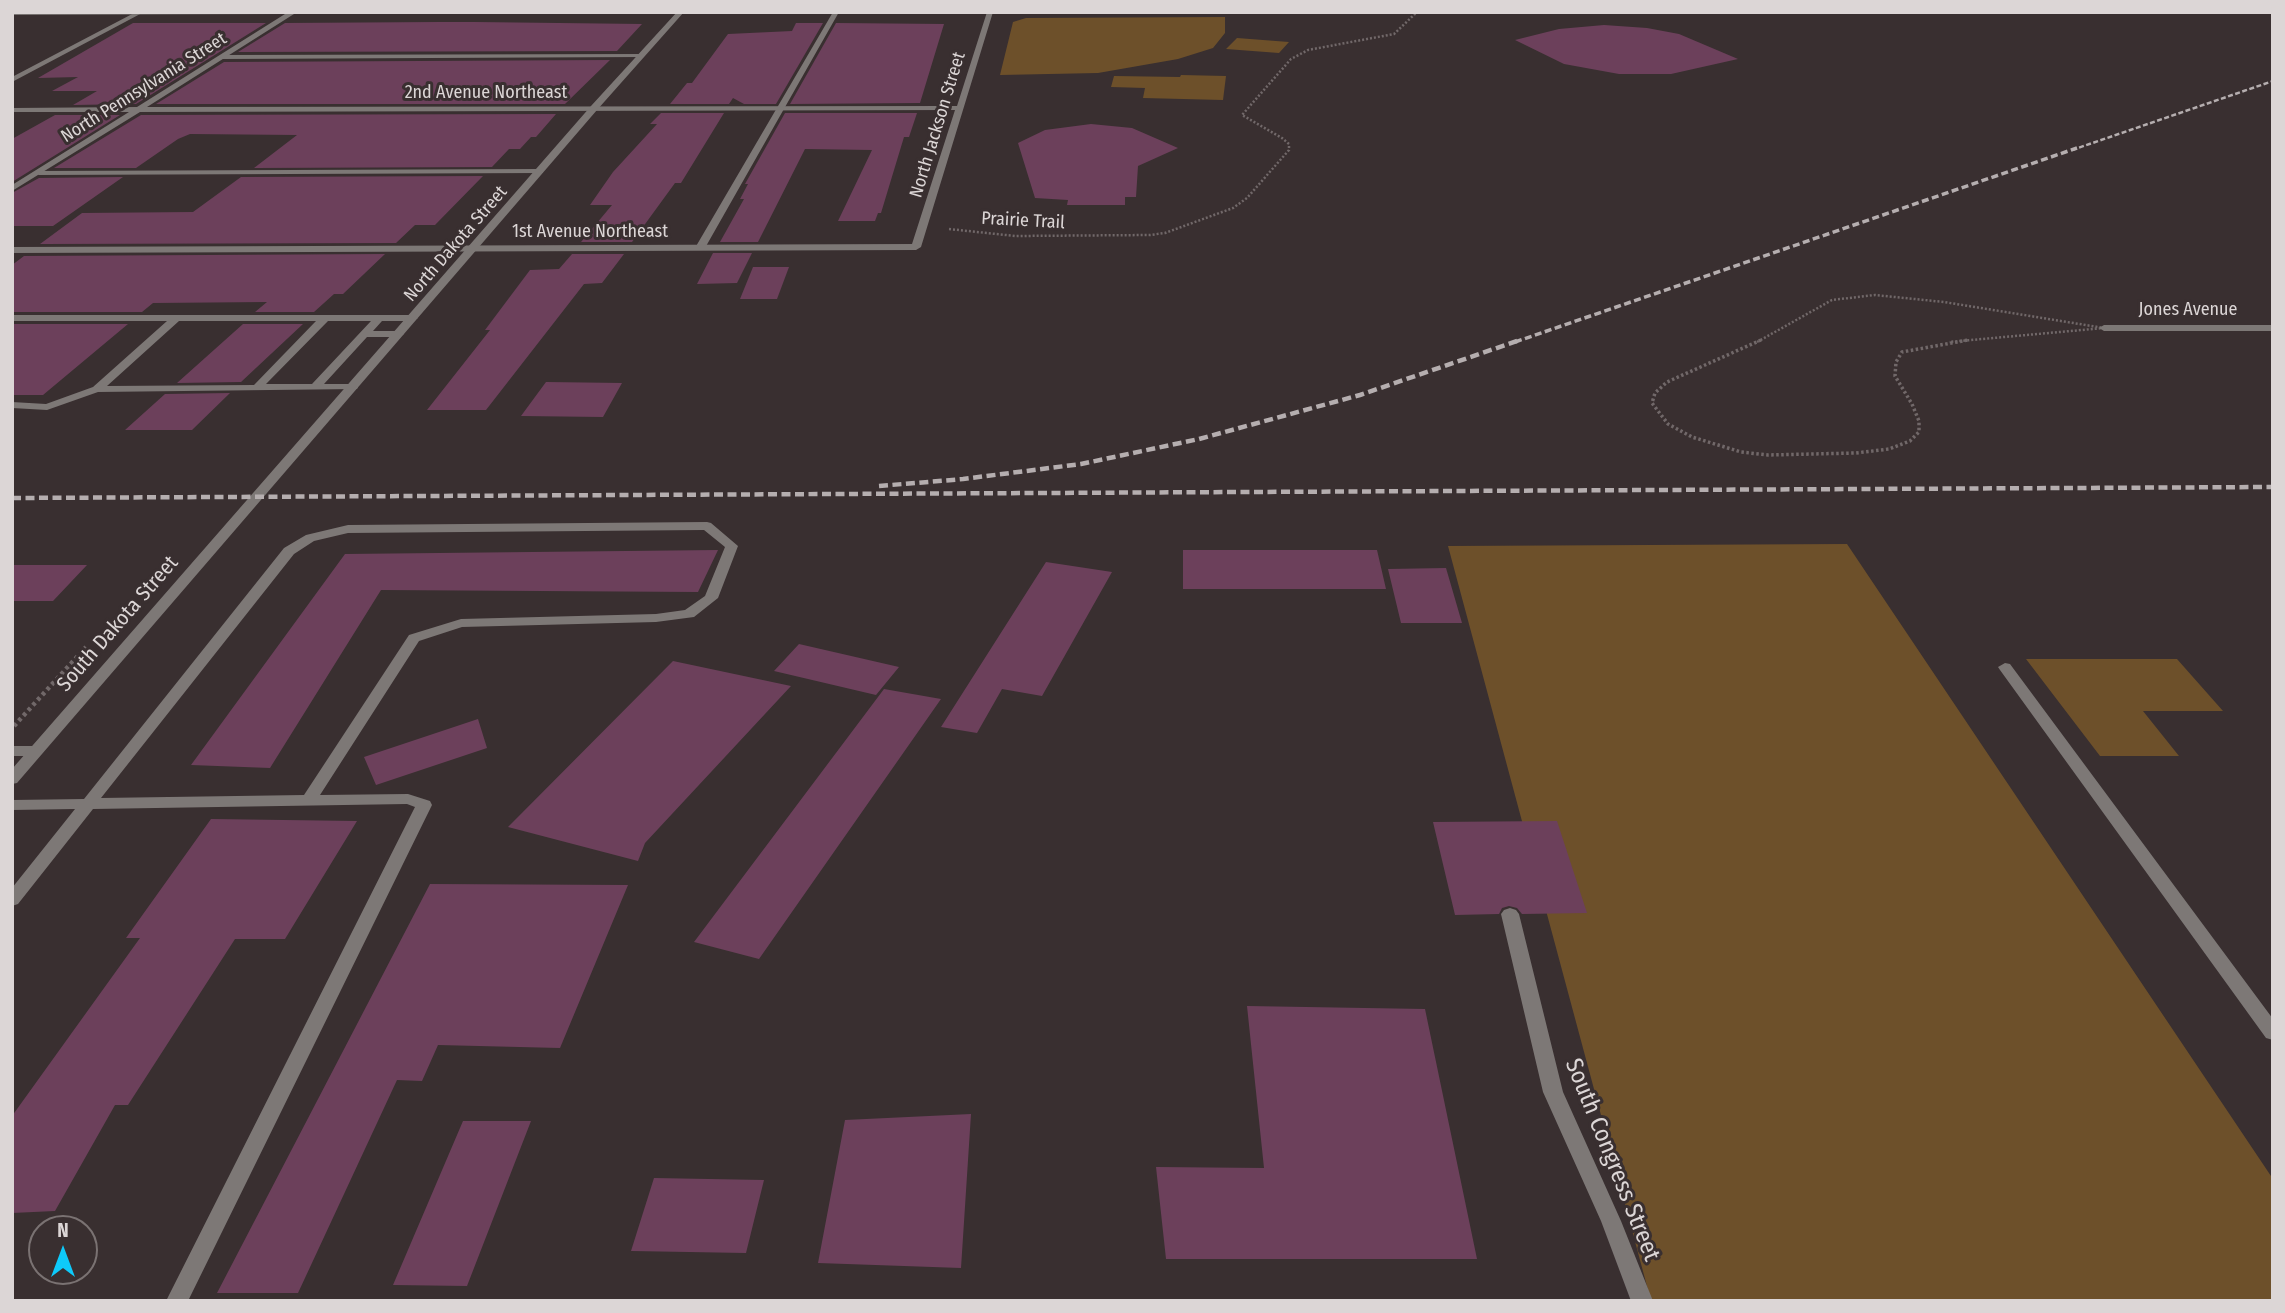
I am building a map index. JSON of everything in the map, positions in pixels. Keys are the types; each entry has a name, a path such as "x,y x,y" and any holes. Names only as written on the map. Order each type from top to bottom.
{"street":[{"path":"12,13 633,12"},
{"name":"North Dakota Street","path":"256,498 594,108 681,12"},
{"path":"700,248 778,108 836,12"},
{"name":"North Jackson Street","path":"916,247 990,12"},
{"path":"12,80 138,13"},
{"name":"North Pennsylvania Street","path":"12,189 293,13"},
{"path":"222,57 641,56"},
{"name":"2nd Avenue Northeast","path":"12,110 959,108"},
{"path":"39,173 540,171"},
{"name":"1st Avenue Northeast","path":"12,250 916,247"},
{"path":"12,318 413,318"},
{"path":"97,389 176,318"},
{"path":"257,388 325,318"},
{"path":"315,387 379,318"},
{"name":"Jones Avenue","path":"2104,328 2273,328"},
{"path":"364,334 399,334"},
{"path":"12,405 47,407 97,389 353,387"},
{"name":"South Dakota Street","path":"12,779 256,498"},
{"path":"12,900 289,551 310,538 348,529 707,526 732,546 711,598 690,614 656,618 461,623 414,638 309,800"},
{"path":"2005,667 2273,1033"},
{"path":"12,751 36,751"},
{"path":"12,805 408,799 424,805 177,1301"},
{"name":"South Congress Street","path":"1510,914 1553,1092 1611,1221 1642,1301"}],"path":[{"name":"Prairie Trail","path":"923,228 1015,236 1150,235 1166,233 1233,208 1247,198 1289,150 1289,144 1282,138 1242,116 1243,111 1291,60 1308,50 1394,34 1417,12"},
{"path":"1852,296 1904,296 2104,328 1947,342 1902,352 1896,362 1895,376 1912,404 1919,421 1919,432 1910,442 1889,449 1856,453 1768,455 1741,452 1692,437 1668,424 1652,403 1655,393 1667,382 1761,340 1812,309 1832,300 1852,296"}],"shaded area":[{"path":"1225,17 1225,33 1213,48 1178,59 1098,73 1000,75 1013,22 1026,18"},
{"path":"1237,38 1289,42 1279,53 1226,49"},
{"path":"1114,76 1226,76 1223,100 1143,98 1145,88 1111,87"},
{"path":"1847,544 2273,1179 2273,1301 1651,1301 1448,546"},
{"path":"2026,659 2177,659 2223,711 2143,711 2179,756 2100,756"}],"building":[{"path":"133,23 266,23 136,104 73,105 97,91 52,91 78,77 38,78"},
{"path":"285,23 642,24 617,51 238,52"},
{"path":"796,23 823,23 776,104 744,104 733,98 729,104 670,104 687,83 692,83 728,34 792,31"},
{"path":"836,23 944,24 920,103 790,104"},
{"path":"1604,25 1647,28 1679,34 1738,59 1671,74 1619,74 1564,64 1515,40 1559,29"},
{"path":"610,60 565,104 156,104 224,62"},
{"path":"661,113 724,113 681,183 675,183 632,242 581,242 612,205 590,205 613,172 657,124 650,124"},
{"path":"785,113 917,113 909,137 904,137 881,213 878,213 875,221 838,221 872,150 805,149 758,242 720,242 744,199 740,199 748,184 745,184"},
{"path":"556,114 536,137 531,137 520,149 509,149 492,167 254,168 297,135 190,134 178,139 136,168 54,168 141,115"},
{"path":"55,115 120,115 12,182 12,139"},
{"path":"1091,124 1132,128 1178,148 1138,166 1136,197 1125,197 1125,205 1067,205 1068,200 1035,198 1018,143 1045,130"},
{"path":"483,176 435,225 415,225 396,243 40,244 82,213 193,212 241,177"},
{"path":"123,177 53,226 12,226 12,193 39,178"},
{"path":"713,253 752,253 737,283 697,284"},
{"path":"385,254 343,294 334,294 314,312 255,312 267,302 153,303 142,312 12,312 12,265 24,256"},
{"path":"572,254 624,254 602,283 584,284 486,410 427,410 490,330 485,330 530,270 559,269"},
{"path":"753,267 789,267 777,299 740,299"},
{"path":"12,324 128,324 43,395 12,395"},
{"path":"243,324 303,324 241,382 177,383"},
{"path":"546,382 622,383 603,417 521,416"},
{"path":"230,393 192,430 125,430 165,394"},
{"path":"718,550 698,592 381,590 270,768 191,765 345,554"},
{"path":"1183,550 1377,550 1386,589 1183,589"},
{"path":"1046,562 1112,572 1042,696 1002,689 977,733 941,727"},
{"path":"12,565 87,565 53,601 12,601"},
{"path":"1446,568 1462,623 1401,623 1388,569"},
{"path":"799,644 899,667 876,695 774,671"},
{"path":"673,661 791,686 645,843 638,861 508,827"},
{"path":"884,689 941,699 759,959 694,942"},
{"path":"478,719 487,748 376,785 364,757"},
{"path":"211,819 357,821 285,939 235,939 128,1105 115,1105 55,1211 12,1213 12,1116 140,938 126,938"},
{"path":"1557,821 1587,913 1522,914 1517,908 1509,906 1502,908 1499,914 1455,915 1433,822"},
{"path":"430,884 628,885 560,1048 438,1045 422,1081 397,1080 298,1293 217,1293"},
{"path":"1247,1006 1425,1009 1477,1259 1166,1259 1156,1167 1264,1168"},
{"path":"971,1114 961,1268 818,1263 845,1120"},
{"path":"463,1121 531,1121 467,1286 393,1285"},
{"path":"654,1178 764,1180 746,1253 631,1251"}],"railway":[{"path":"2072,150 2273,81"},
{"path":"1515,342 2077,148"},
{"path":"879,486 963,479 1081,464 1199,439 1360,395 1520,340"},
{"path":"12,498 2273,487"}]}
